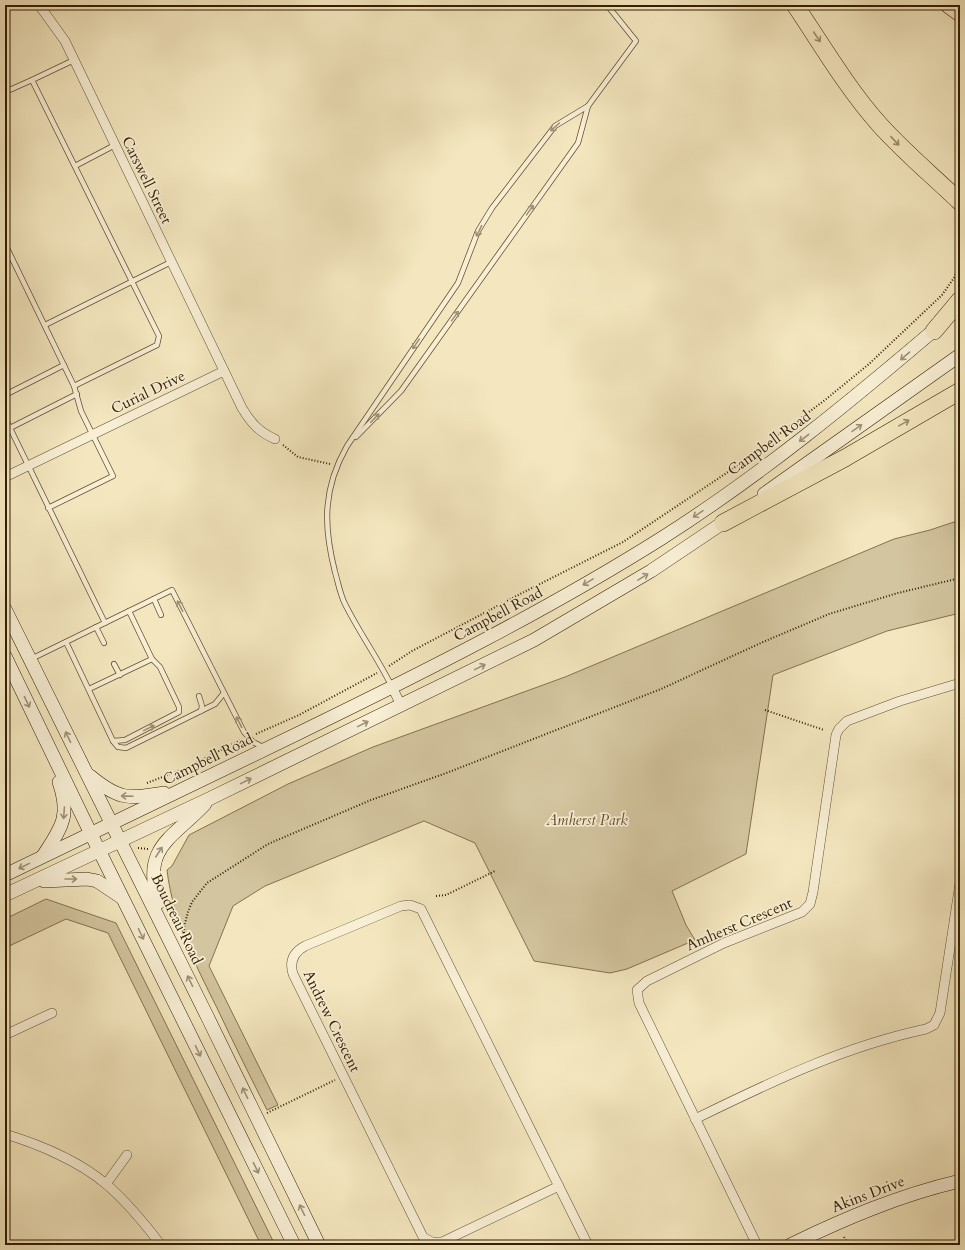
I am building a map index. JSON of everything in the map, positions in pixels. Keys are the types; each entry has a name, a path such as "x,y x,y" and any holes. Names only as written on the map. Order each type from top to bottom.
{"highway":[{"path":"795,5 853,90 878,123 902,149 960,202"},
{"path":"949,5 960,12"},
{"path":"932,175 960,194"},
{"path":"934,330 960,300"},
{"path":"723,523 846,458 960,391"}],"main road":[{"name":"Campbell Road","path":"5,875 392,687 516,623 664,537 719,500 804,438 960,309"},
{"path":"5,895 211,798 540,636 652,571 723,523 960,355"},
{"name":"Boudreau Road","path":"5,609 165,930 319,1245"},
{"path":"5,656 90,834 294,1245"},
{"path":"43,735 64,796 63,823 43,856"},
{"path":"85,772 108,791 120,796 144,797 180,791"},
{"path":"165,930 153,887 152,871 155,858 174,832 190,820 211,798"},
{"path":"32,882 87,879 97,881 123,899"},
{"name":"Akins Drive","path":"790,1245 878,1205 914,1193 960,1181"}],"street":[{"name":"Carswell Street","path":"39,5 59,32 74,60 224,371"},
{"name":"Curial Drive","path":"5,477 224,371"},
{"path":"224,371 251,423 263,434 275,439"},
{"name":"Amherst Crescent","path":"757,1245 639,1004 637,990 647,981 724,943 802,912 807,908 813,892 834,744 839,729 847,722 900,701 960,683"},
{"path":"392,687 401,705"},
{"path":"695,1119 815,1062 865,1045 926,1029 934,1025 940,1013 960,883"},
{"name":"Andrew Crescent","path":"559,1186 448,1240 438,1243 428,1240 420,1232 292,974 291,965 293,958 298,951 305,946 400,906 410,905 418,907 424,914 559,1186 588,1245"},
{"path":"5,1035 52,1013"},
{"path":"5,1134 30,1141 82,1168 106,1184 150,1231 161,1245"},
{"path":"106,1184 127,1155"}],"lane":[{"path":"348,446 401,391 578,143 588,106 636,41 607,5"},
{"path":"5,92 74,60"},
{"path":"32,80 159,336 157,345 74,386"},
{"path":"392,687 344,603 332,561 326,514 327,499 337,466 348,446 458,283 478,231 492,208 555,126 588,106"},
{"path":"75,166 115,145"},
{"path":"5,244 74,386 81,411 113,476 48,508"},
{"path":"45,325 171,262"},
{"path":"5,395 64,365"},
{"path":"7,429 77,394"},
{"path":"5,418 7,429 28,466 105,623"},
{"path":"30,660 172,590 244,732 254,742 266,749"},
{"path":"154,599 161,615"},
{"path":"113,741 125,740 179,712 179,707 160,667 152,659 129,611"},
{"path":"96,627 104,643"},
{"path":"66,642 113,741 118,747 126,748 215,704 224,693"},
{"path":"89,689 152,659"},
{"path":"114,664 120,675"},
{"path":"199,696 202,706 201,711"}],"path":[{"path":"407,656 412,651 623,542 750,457 869,364 942,295 954,278 960,264"},
{"path":"275,439 298,457 337,466"},
{"path":"184,944 184,927 188,912 192,902 207,883 268,844 371,800 450,772 660,690 762,642 829,614 898,593 960,578"},
{"path":"765,710 824,730"},
{"path":"138,848 153,852"},
{"path":"436,896 446,895 495,870"},
{"path":"266,1113 343,1076"},
{"path":"844,1237 848,1245"}],"green space":[{"name":"Amherst Park","path":"960,520 960,613 887,631 773,675 746,854 672,891 686,925 695,940 627,969 610,973 534,961 475,843 424,821 265,886 233,906 209,966 278,1105 267,1110 193,958 174,906 167,870 172,866 189,835 288,784 373,747 565,677 894,539 930,530"},
{"path":"46,899 116,923 275,1245 261,1245 108,933 66,919 5,948 5,919"}]}
